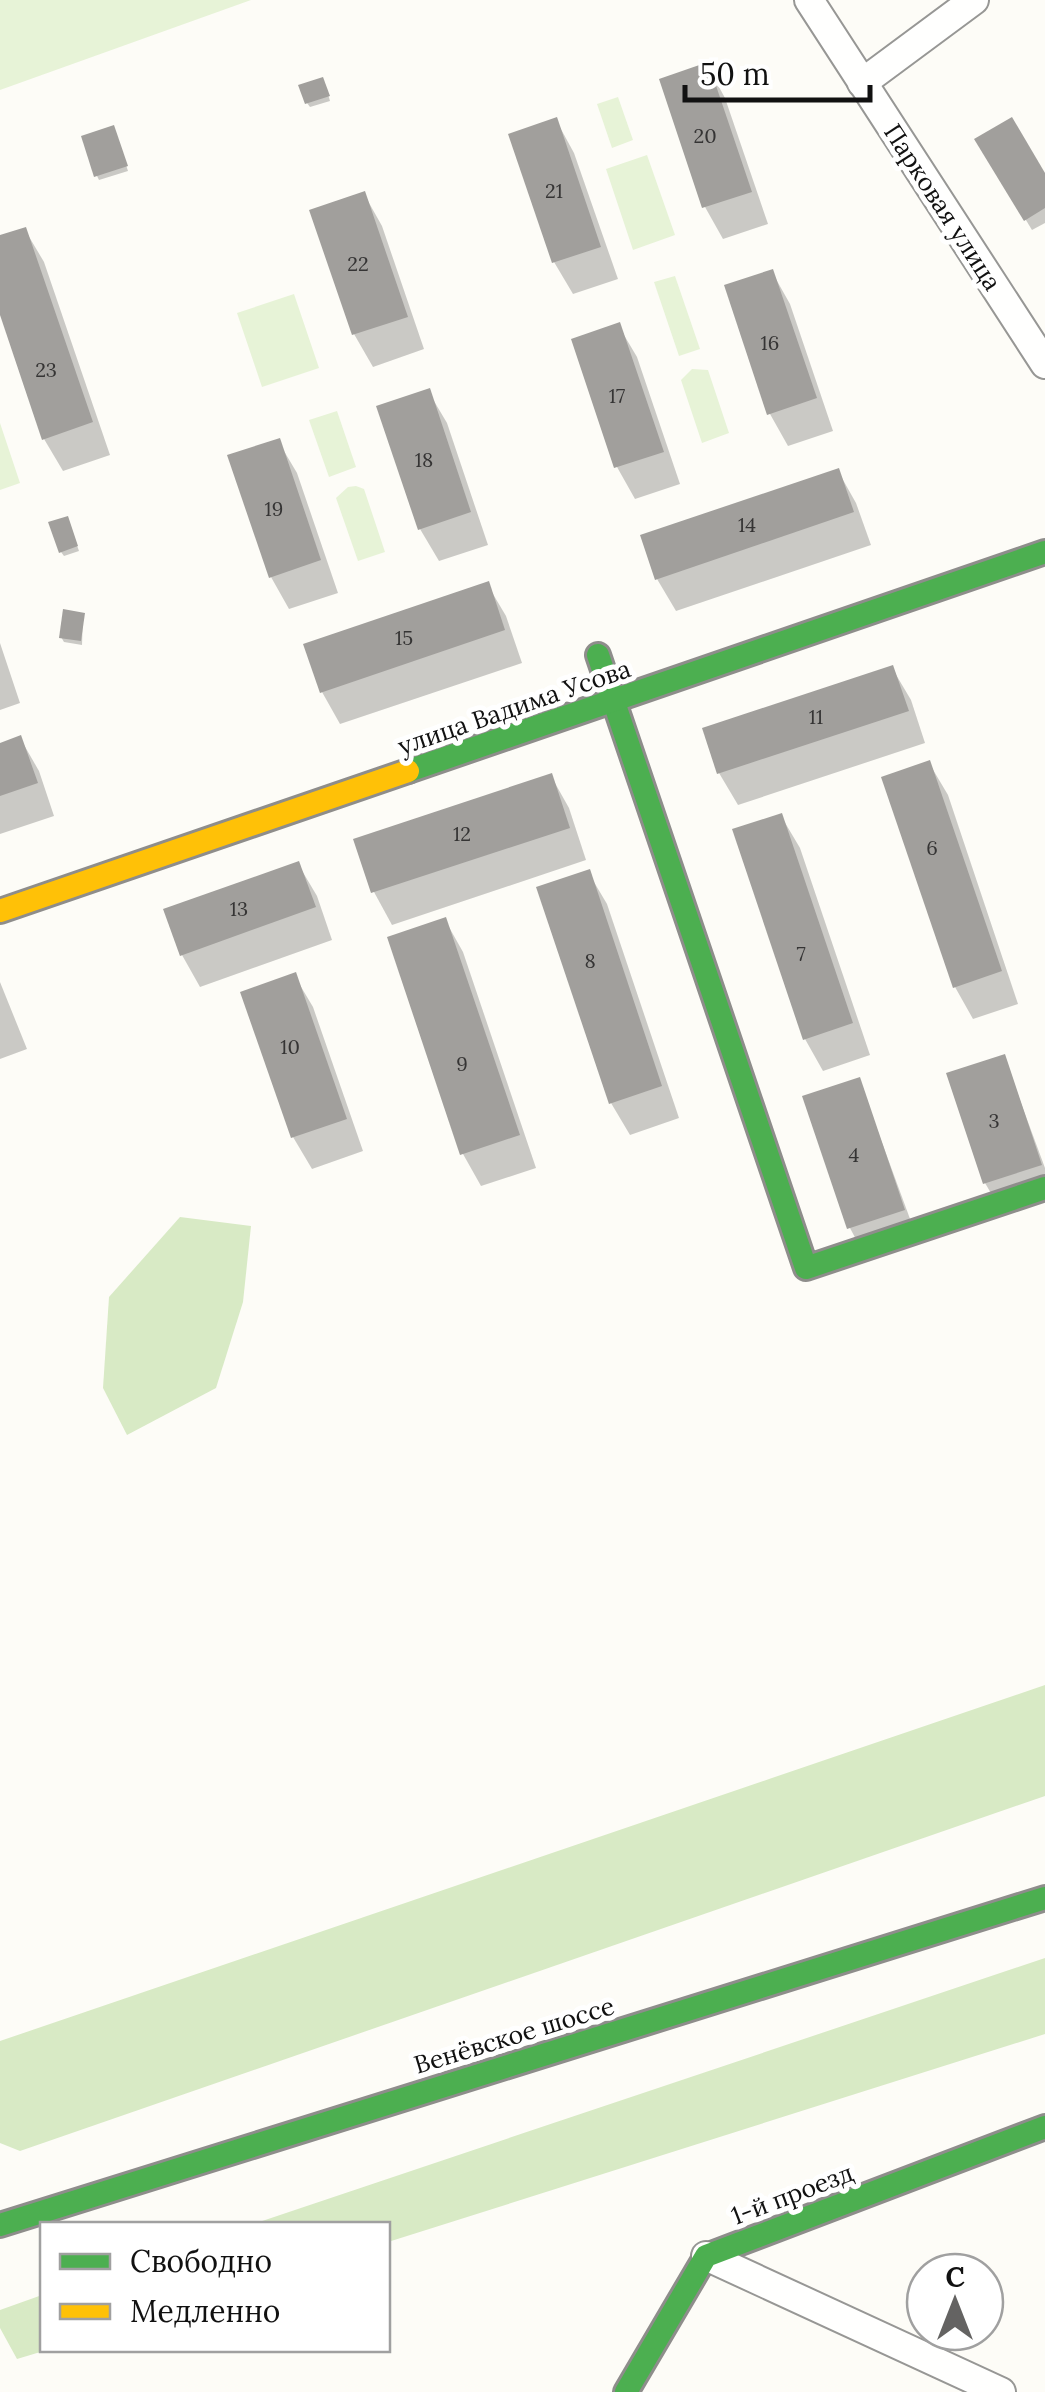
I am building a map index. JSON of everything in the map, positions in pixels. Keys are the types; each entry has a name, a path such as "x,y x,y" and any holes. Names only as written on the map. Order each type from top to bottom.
{"street":[{"name":"Парковая улица","path":"809,0 1045,364"},
{"path":"862,82 974,0"},
{"name":"улица Вадима Усова","path":"0,911 1045,552"},
{"path":"598,655 806,1268 1045,1188"},
{"name":"Венёвское шоссе","path":"0,2225 1045,1898"},
{"name":"1-й проезд","path":"706,2256 1045,2126"},
{"path":"626,2392 706,2256 1001,2392"}],"green space":[{"path":"0,0 251,0 0,90"},
{"path":"618,97 633,140 612,148 597,104"},
{"path":"647,155 675,235 633,250 606,169"},
{"path":"675,276 700,349 679,356 654,282"},
{"path":"294,294 319,368 262,387 237,313"},
{"path":"692,369 708,370 729,433 702,443 681,380"},
{"path":"337,411 356,467 329,477 309,420"},
{"path":"0,423 20,483 0,490"},
{"path":"348,487 364,489 385,552 358,561 336,498"},
{"path":"180,1217 251,1226 243,1302 216,1388 127,1435 103,1388 109,1297"},
{"path":"1045,1685 1045,1796 20,2151 0,2143 0,2041"},
{"path":"1045,1958 1045,2034 390,2241 390,2222 259,2222"},
{"path":"40,2296 40,2352 17,2359 0,2328 0,2310"}],"building":[{"path":"708,62 752,192 702,208 659,79"},
{"path":"323,77 330,96 305,104 298,85"},
{"path":"557,117 601,247 552,263 508,134"},
{"path":"1012,117 1045,173 1045,208 1024,221 974,139"},
{"path":"114,125 128,166 94,177 81,136"},
{"path":"365,191 408,317 352,335 309,210"},
{"path":"26,227 93,422 42,440 0,315 0,235"},
{"path":"773,269 817,398 767,415 724,285"},
{"path":"620,322 664,452 614,468 571,339"},
{"path":"430,388 471,512 418,530 376,406"},
{"path":"280,438 321,560 269,578 227,455"},
{"path":"839,468 854,512 655,580 640,535"},
{"path":"68,516 78,546 59,553 48,522"},
{"path":"489,581 505,630 320,693 303,644"},
{"path":"63,609 85,613 81,641 59,638"},
{"path":"893,665 909,711 717,774 702,728"},
{"path":"21,735 38,783 0,796 0,743"},
{"path":"930,760 1002,971 953,988 881,777"},
{"path":"552,773 570,828 371,893 353,839"},
{"path":"782,813 853,1023 803,1040 732,829"},
{"path":"299,861 316,907 180,956 163,909"},
{"path":"590,869 662,1086 609,1104 536,887"},
{"path":"446,917 520,1135 460,1155 387,937"},
{"path":"296,972 347,1119 291,1138 240,992"},
{"path":"1005,1054 1042,1165 983,1184 946,1073"},
{"path":"860,1077 905,1210 847,1229 802,1096"}],"traffic: fast":[{"path":"408,771 1045,552"},
{"path":"598,655 806,1268 1045,1188"},
{"path":"0,2225 1045,1898"},
{"path":"626,2392 706,2256 1045,2127"}],"traffic: slow":[{"path":"0,911 408,771"}]}
